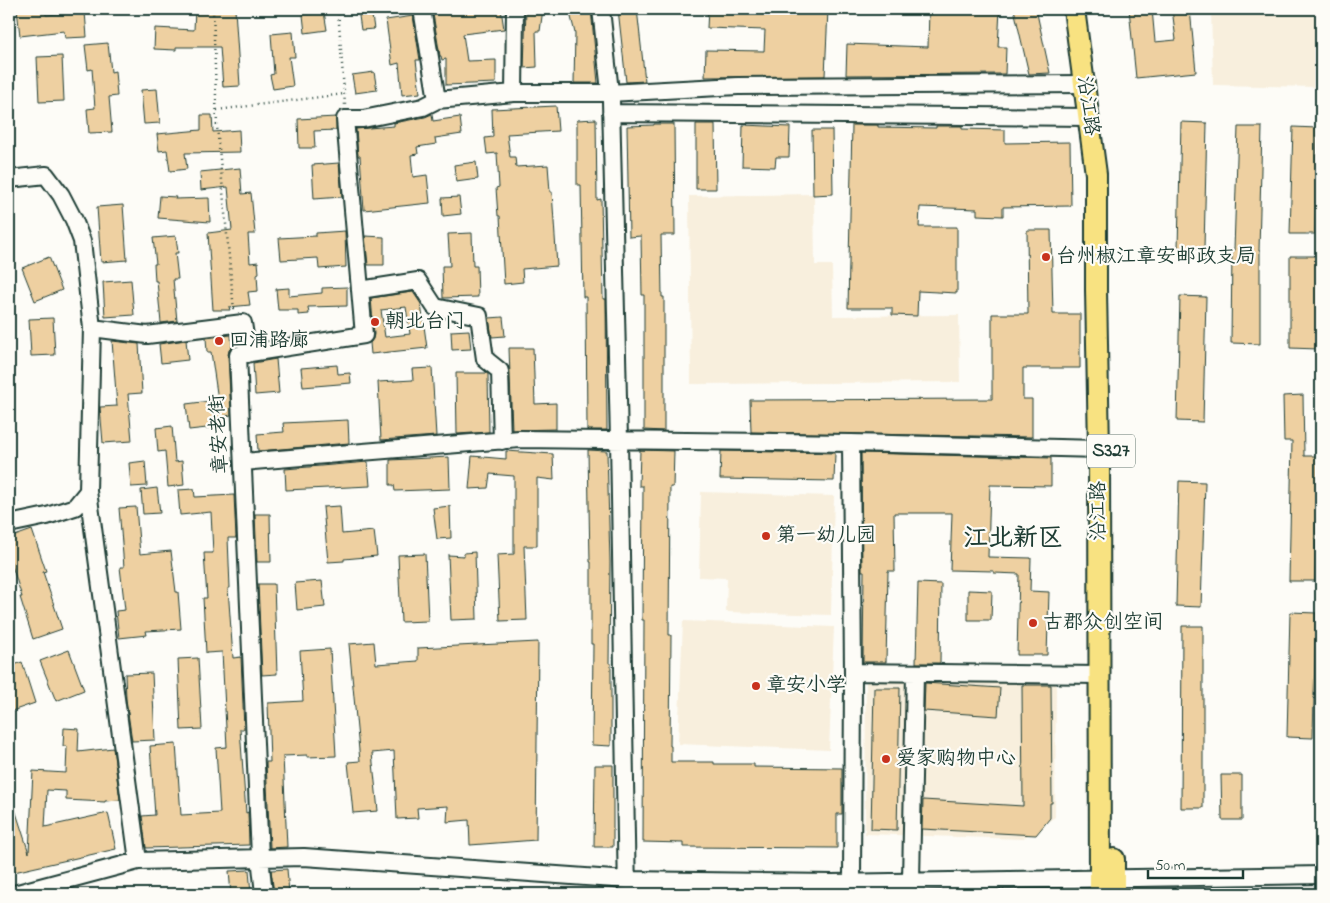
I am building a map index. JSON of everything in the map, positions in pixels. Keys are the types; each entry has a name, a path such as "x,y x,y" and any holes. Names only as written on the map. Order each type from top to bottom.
{"main road":[{"name":"沿江路","path":"1074,9 1096,174 1100,675 1107,887"},
{"name":"沿江路","path":"1086,9 1108,172 1107,887"}],"street":[{"path":"422,9 437,100"},
{"path":"514,93 516,9"},
{"path":"601,9 611,113 627,887"},
{"path":"243,354 364,335 345,119 363,118 423,107 437,100 514,93 609,92 738,86 1083,84"},
{"path":"611,113 1088,117"},
{"path":"9,179 46,175 61,195 82,241 92,328 88,491 138,861"},
{"path":"360,290 418,282 435,307 479,316 485,359 500,370 502,441"},
{"name":"章安老街","path":"235,324 243,323 243,462 260,857 264,894"},
{"path":"92,328 147,335 235,324"},
{"path":"243,462 520,439 851,443 1099,449"},
{"path":"851,443 852,882"},
{"path":"9,524 47,516 75,507 88,491"},
{"path":"853,672 1100,675"},
{"path":"912,881 915,673"},
{"path":"14,894 138,861 260,857 304,857 627,887 828,888 852,882 912,881 1107,887 1321,876"}],"path":[{"path":"213,9 217,110 235,324"},
{"path":"338,9 345,119"},
{"path":"217,110 344,94"}],"shaded area":[{"path":"1211,9 1321,9 1321,87 1213,85"},
{"path":"814,194 815,265 832,265 833,316 959,315 960,382 691,384 689,196"},
{"name":"第一幼儿园","path":"701,492 834,496 831,615 726,612 727,578 699,577"},
{"name":"章安小学","path":"683,621 834,627 829,750 678,744"},
{"path":"866,676 1056,684 1055,817 1022,839 865,834"}],"building":[{"path":"17,9 45,9 46,15 85,12 87,37 65,38 64,31 20,36"},
{"path":"195,9 235,9 240,86 223,87 220,47 176,47 176,50 154,49 155,28 194,30"},
{"path":"358,9 371,9 374,29 361,30"},
{"path":"435,9 501,9 504,29 463,34 467,61 496,60 496,83 446,85 446,59 442,60 440,56 433,14 436,13"},
{"path":"526,9 543,9 540,31 536,31 537,67 524,68"},
{"path":"569,9 591,9 598,83 574,83 575,33"},
{"path":"618,9 637,9 645,81 626,82"},
{"path":"708,9 828,9 825,76 705,77 706,50 764,51 765,30 707,28"},
{"path":"929,9 1000,9 998,47 1006,47 1005,74 846,75 847,44 928,47"},
{"path":"1014,9 1036,9 1050,73 1029,74"},
{"path":"1129,9 1152,9 1155,42 1176,40 1172,9 1190,9 1196,72 1136,78"},
{"path":"324,12 327,30 305,33 303,15"},
{"path":"413,16 420,60 416,60 420,93 402,95 399,63 392,65 386,20"},
{"path":"293,32 295,57 289,57 293,86 273,89 270,75 274,74 271,34"},
{"path":"108,43 111,72 115,71 117,96 109,97 112,132 89,133 87,109 95,108 92,69 88,70 85,45"},
{"path":"62,56 64,101 39,102 37,57"},
{"path":"374,72 377,90 355,93 352,75"},
{"path":"157,89 160,123 144,124 141,90"},
{"path":"556,106 558,131 507,134 510,157 515,157 516,167 548,165 550,192 552,192 557,266 522,269 523,282 504,284 500,216 498,216 496,188 499,187 497,153 487,154 485,138 493,137 492,109"},
{"path":"432,114 433,121 460,117 462,134 435,138 436,144 417,147 418,154 411,155 413,177 427,175 430,203 364,210 356,129 394,126 394,123"},
{"path":"201,115 212,115 213,132 239,130 240,152 185,153 187,169 170,171 167,150 159,151 157,134 201,130"},
{"path":"336,117 336,130 314,131 315,148 299,148 298,119"},
{"path":"596,119 597,200 601,199 603,299 606,299 607,430 587,430 586,297 583,297 581,185 577,185 577,120"},
{"path":"1181,122 1207,123 1204,248 1178,248"},
{"path":"674,124 675,235 661,235 662,297 664,297 664,431 644,430 644,295 642,295 641,236 629,237 627,126"},
{"path":"696,124 715,124 716,189 696,189"},
{"path":"743,125 790,127 789,157 776,157 775,167 742,166"},
{"path":"852,125 936,128 936,126 962,126 962,129 1005,130 1005,143 1070,142 1071,206 1003,207 1003,216 977,215 977,209 920,207 919,227 957,227 957,293 918,291 917,316 892,315 892,308 848,308"},
{"path":"1238,127 1262,127 1259,251 1260,344 1231,343 1232,250 1234,250"},
{"path":"1293,127 1317,128 1315,234 1290,234"},
{"path":"812,130 832,130 833,194 813,195"},
{"path":"476,162 478,179 456,182 454,165"},
{"path":"339,163 342,197 314,199 312,165"},
{"path":"240,168 242,194 251,193 255,234 248,234 250,263 258,262 258,291 248,292 250,305 229,307 230,310 213,310 208,233 232,230 228,187 201,190 200,172"},
{"path":"160,196 176,197 175,199 209,198 210,222 158,218"},
{"path":"459,197 461,214 443,216 442,198"},
{"path":"123,205 127,260 101,262 97,207"},
{"path":"1027,230 1051,230 1053,314 1080,314 1080,368 1023,368 1023,399 1032,399 1032,437 751,432 750,400 992,399 992,314 1028,314"},
{"path":"345,231 346,267 319,269 318,258 281,260 279,238 316,236 316,233"},
{"path":"472,233 473,266 477,266 478,297 443,298 442,266 450,266 448,234"},
{"path":"176,236 178,253 175,253 178,279 173,279 177,321 161,323 157,281 155,281 154,264 156,264 153,238"},
{"path":"365,236 384,237 384,265 368,265"},
{"path":"1290,256 1319,256 1318,349 1290,348"},
{"path":"49,257 62,290 35,301 22,268"},
{"path":"131,280 134,315 105,317 103,282"},
{"path":"347,287 347,306 308,307 309,314 298,315 298,310 278,310 276,289 289,288 289,296 322,293 322,288"},
{"name":"朝北台门","path":"413,292 421,304 427,348 371,354 370,343 374,334 371,298","holes":["406,307 410,334 385,337 381,310"]},
{"path":"1180,296 1206,297 1203,422 1177,421"},
{"path":"503,317 505,336 492,337 489,318"},
{"path":"53,318 55,355 31,356 29,319"},
{"path":"469,330 471,349 452,350 451,331"},
{"path":"231,335 232,347 228,355 231,415 215,418 216,427 189,430 186,404 218,400 211,352 207,352 206,338"},
{"path":"186,340 188,360 161,363 159,344"},
{"path":"112,341 139,344 142,393 128,394 132,441 103,443 100,407 117,406"},
{"path":"509,348 533,348 535,404 556,403 556,429 512,430"},
{"path":"276,359 279,393 255,395 253,363"},
{"path":"337,365 338,374 350,373 351,383 303,387 301,368"},
{"path":"432,368 436,436 381,440 378,382 413,380 412,369"},
{"path":"456,373 488,374 489,432 457,434"},
{"path":"1303,395 1304,456 1318,456 1315,581 1289,581 1292,441 1284,441 1283,396"},
{"path":"348,420 349,443 258,451 257,434 284,432 283,423"},
{"path":"172,426 175,462 182,461 184,485 168,487 165,451 158,452 156,428"},
{"path":"588,450 607,451 611,746 592,745 593,644 591,644"},
{"path":"640,450 674,451 673,487 670,487 669,635 671,635 671,762 754,764 754,767 842,768 842,814 837,814 837,848 683,847 683,843 643,842 643,486 639,486"},
{"path":"506,451 553,454 554,480 537,478 537,546 524,546 527,620 500,621 497,555 514,554 514,476 490,474 488,488 469,489 472,456 506,459"},
{"path":"721,451 835,453 834,481 720,479"},
{"path":"861,453 1051,458 1051,486 990,485 988,557 1031,558 1030,591 1049,592 1047,655 1017,655 1019,574 994,573 994,571 950,570 952,513 894,513 895,571 888,571 886,662 863,662 864,571 862,571"},
{"path":"449,457 450,489 395,491 394,485 390,485 390,460"},
{"path":"145,461 147,486 131,487 129,463"},
{"path":"368,462 370,486 286,490 285,469"},
{"path":"1179,481 1205,482 1201,607 1176,606"},
{"path":"157,488 160,513 143,514 141,490"},
{"path":"194,489 195,497 234,495 236,538 228,538 230,588 228,588 233,658 241,657 244,729 240,729 246,813 248,812 249,845 146,848 142,816 155,815 150,746 176,744 181,815 220,813 216,748 227,747 222,652 206,653 203,598 207,598 204,553 213,553 211,512 180,515 178,490"},
{"path":"340,506 342,534 374,531 377,556 328,562 323,507"},
{"path":"450,506 451,538 437,539 433,508"},
{"path":"136,507 140,554 171,551 176,592 178,592 181,629 146,631 147,635 119,638 116,611 125,610 120,567 124,567 119,508"},
{"path":"255,514 270,514 271,562 257,562"},
{"path":"32,530 46,571 43,572 62,629 33,639 9,556 9,538"},
{"path":"475,552 477,619 451,620 448,555 464,556 464,553"},
{"path":"425,554 428,621 401,622 398,555"},
{"path":"322,581 325,607 297,610 295,583"},
{"path":"918,583 941,584 940,663 916,663"},
{"path":"258,584 274,584 277,674 262,675"},
{"path":"968,590 992,591 991,620 968,620"},
{"path":"1290,612 1316,613 1313,738 1287,737"},
{"path":"1182,626 1203,626 1203,808 1181,808"},
{"path":"374,642 376,664 418,661 418,648 538,642 536,840 470,845 469,820 447,822 448,806 417,808 418,818 397,819 394,751 372,753 378,811 353,813 348,762 360,761 349,644"},
{"path":"330,649 336,756 283,756 287,847 270,848 266,762 270,762 268,703 303,701 300,651"},
{"path":"69,650 84,690 56,701 40,661"},
{"path":"198,658 202,729 181,730 178,659"},
{"path":"22,662 35,703 9,712 9,667"},
{"path":"152,673 155,740 132,741 126,699 125,674"},
{"path":"925,683 1000,688 998,716 924,711"},
{"path":"1022,685 1051,685 1052,803 1050,803 1050,818 1036,835 922,829 923,800 1023,806"},
{"name":"爱家购物中心","path":"874,688 900,688 897,830 871,829"},
{"path":"64,728 79,729 78,752 113,748 120,800 105,802 66,800 66,791 47,790 45,827 108,813 116,849 14,872 9,848 9,797 11,797 29,853 33,771 66,773 67,746 63,746"},
{"path":"595,765 613,765 613,847 594,847"},
{"path":"1221,775 1242,775 1242,820 1222,820"},
{"path":"287,869 289,893 274,894 271,870"},
{"path":"249,870 251,894 231,894 229,871"}],"place":[{"name":"台州椒江章安邮政支局","path":"1046,257"},
{"name":"朝北台门","path":"375,322"},
{"name":"回浦路廊","path":"219,341"},
{"name":"第一幼儿园","path":"766,536"},
{"name":"古郡众创空间","path":"1033,623"},
{"name":"章安小学","path":"756,686"},
{"name":"爱家购物中心","path":"886,759"}],"district":[{"name":"江北新区","path":"1013,539"}]}
